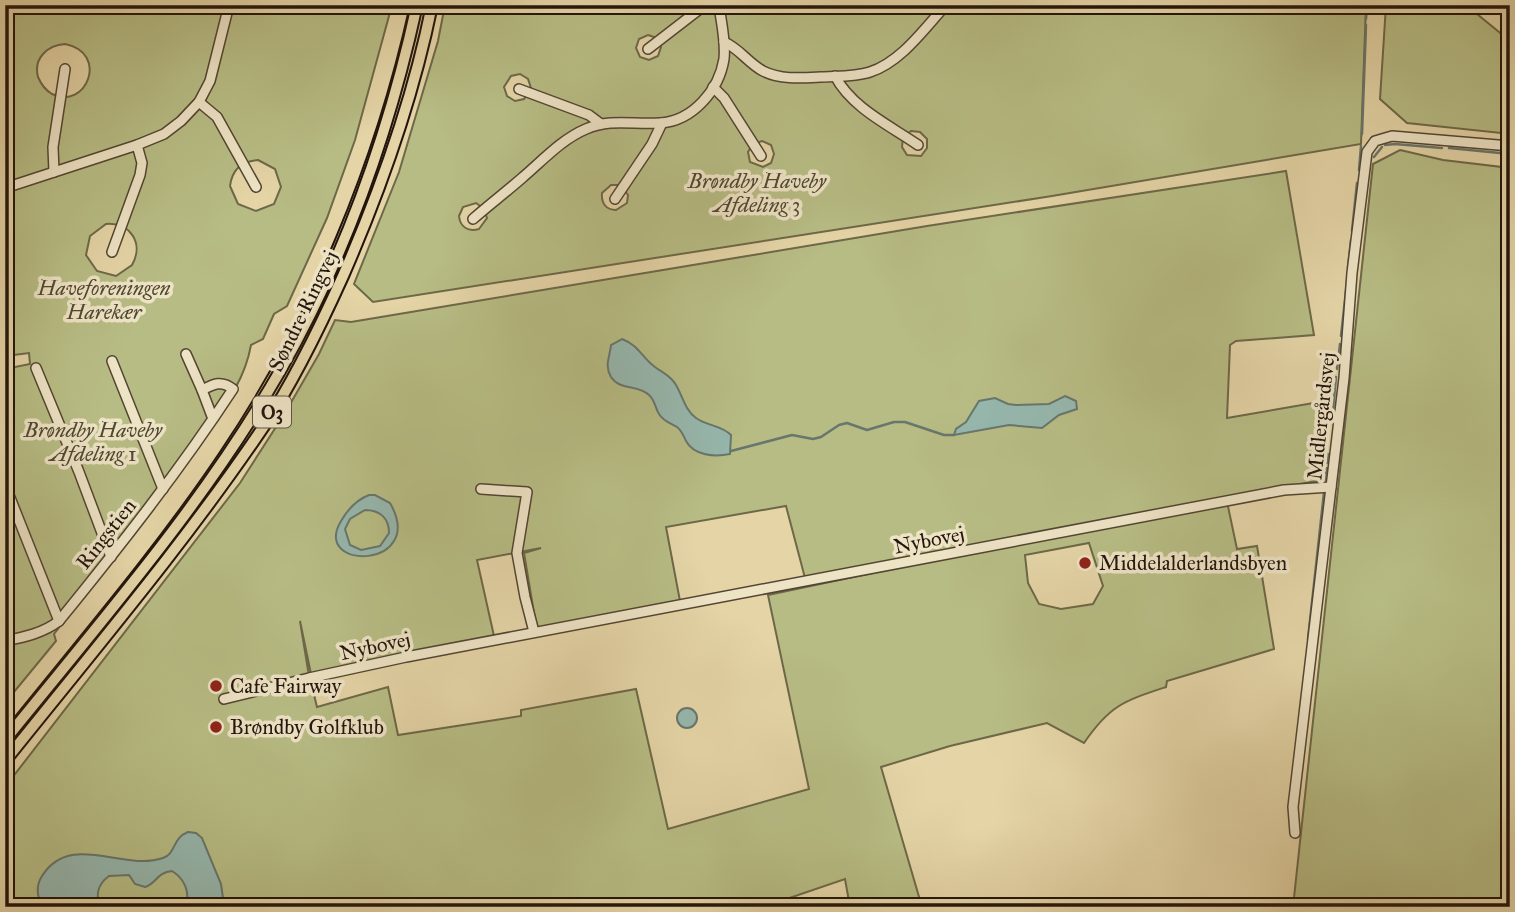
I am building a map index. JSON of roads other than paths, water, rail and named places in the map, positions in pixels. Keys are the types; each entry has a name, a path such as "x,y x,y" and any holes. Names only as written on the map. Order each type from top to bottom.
{"main road":[{"name":"Søndre Ringvej","path":"5,740 192,505 251,419 280,371 327,281 359,202 402,73 417,5"},
{"name":"Søndre Ringvej","path":"5,761 203,512 265,424 291,380 336,291 389,162 415,78 432,5"}],"street":[{"path":"648,49 705,5"},
{"path":"473,219 569,139 601,124 622,121 663,123 693,110 704,102 722,68 724,42 719,5"},
{"path":"724,42 733,46 763,71 780,77 798,79 869,73 900,54 946,5"},
{"path":"5,188 137,145 164,134 181,121 199,102 216,63 226,6"},
{"path":"54,172 53,147 65,69"},
{"path":"835,76 842,90 852,100 918,145"},
{"path":"713,88 724,98 761,156"},
{"path":"519,89 589,116 601,124"},
{"path":"199,102 217,117 256,187"},
{"path":"615,199 663,123"},
{"name":"Midlergårdsvej","path":"1294,832 1293,807 1367,152 1371,144 1383,136 1510,146"},
{"path":"112,252 140,175 142,163 137,145"},
{"path":"186,354 213,419"},
{"path":"113,361 163,489"},
{"path":"36,368 111,557"},
{"name":"Ringstien","path":"8,640 37,634 59,621 163,489 233,389 227,384 219,383 202,390"},
{"path":"5,485 59,621"},
{"name":"Nybovej","path":"224,699 309,678 534,632 1284,490 1331,487"},
{"path":"481,489 527,492 517,553 534,632"},
{"path":"5,624 8,640"}],"water":[{"path":"622,339 633,345 650,363 672,379 692,415 731,435 730,454 712,455 694,450 679,429 661,416 649,395 619,384 611,377 608,361 611,345"},
{"path":"1065,396 1076,401 1077,409 1059,415 1042,428 1009,425 954,435 979,401 995,398 1016,405 1049,404"},
{"path":"375,495 390,503 398,525 394,541 383,551 368,556 353,555 341,549 336,538 346,513 356,502","holes":["370,510 385,519 389,533 380,546 361,550 350,545 345,529 350,519"]},
{"path":"687,708 694,711 697,718 694,725 687,728 680,725 677,718 680,711"},
{"path":"188,832 196,833 202,838 221,884 223,898 220,907 186,907 185,886 172,871 145,887 135,884 129,875 109,876 98,890 102,907 43,907 41,903 38,888 42,876 54,863 67,856 98,855 147,861 163,858 170,853 179,838"}],"waterway":[{"path":"1366,19 1367,5"},
{"path":"1362,134 1366,25"},
{"path":"1385,145 1442,148"},
{"path":"1359,170 1361,146"},
{"path":"1374,157 1382,147"},
{"path":"1449,148 1510,154"},
{"path":"1352,231 1357,183"},
{"path":"1348,268 1351,240"},
{"path":"1341,336 1347,282"},
{"path":"1337,369 1340,344"},
{"path":"1332,421 1336,377"},
{"path":"731,451 792,435 813,439 847,423 867,430 894,422 905,422 944,435 954,435"},
{"path":"1327,463 1328,454"},
{"path":"1325,480 1327,468"},
{"path":"1308,639 1324,492"}],"tram line":[{"path":"5,729 116,593 195,488 253,401 283,348 336,238 358,181 396,64 410,5"}],"place":[{"name":"Middelalderlandsbyen","path":"1085,563"},
{"name":"Cafe Fairway","path":"216,686"},
{"name":"Brøndby Golfklub","path":"216,727"}],"park label":[{"name":"Brøndby Haveby Afdeling 3","path":"757,193"},
{"name":"Haveforeningen Harekær","path":"104,300"},
{"name":"Brøndby Haveby Afdeling 1","path":"93,442"}]}
